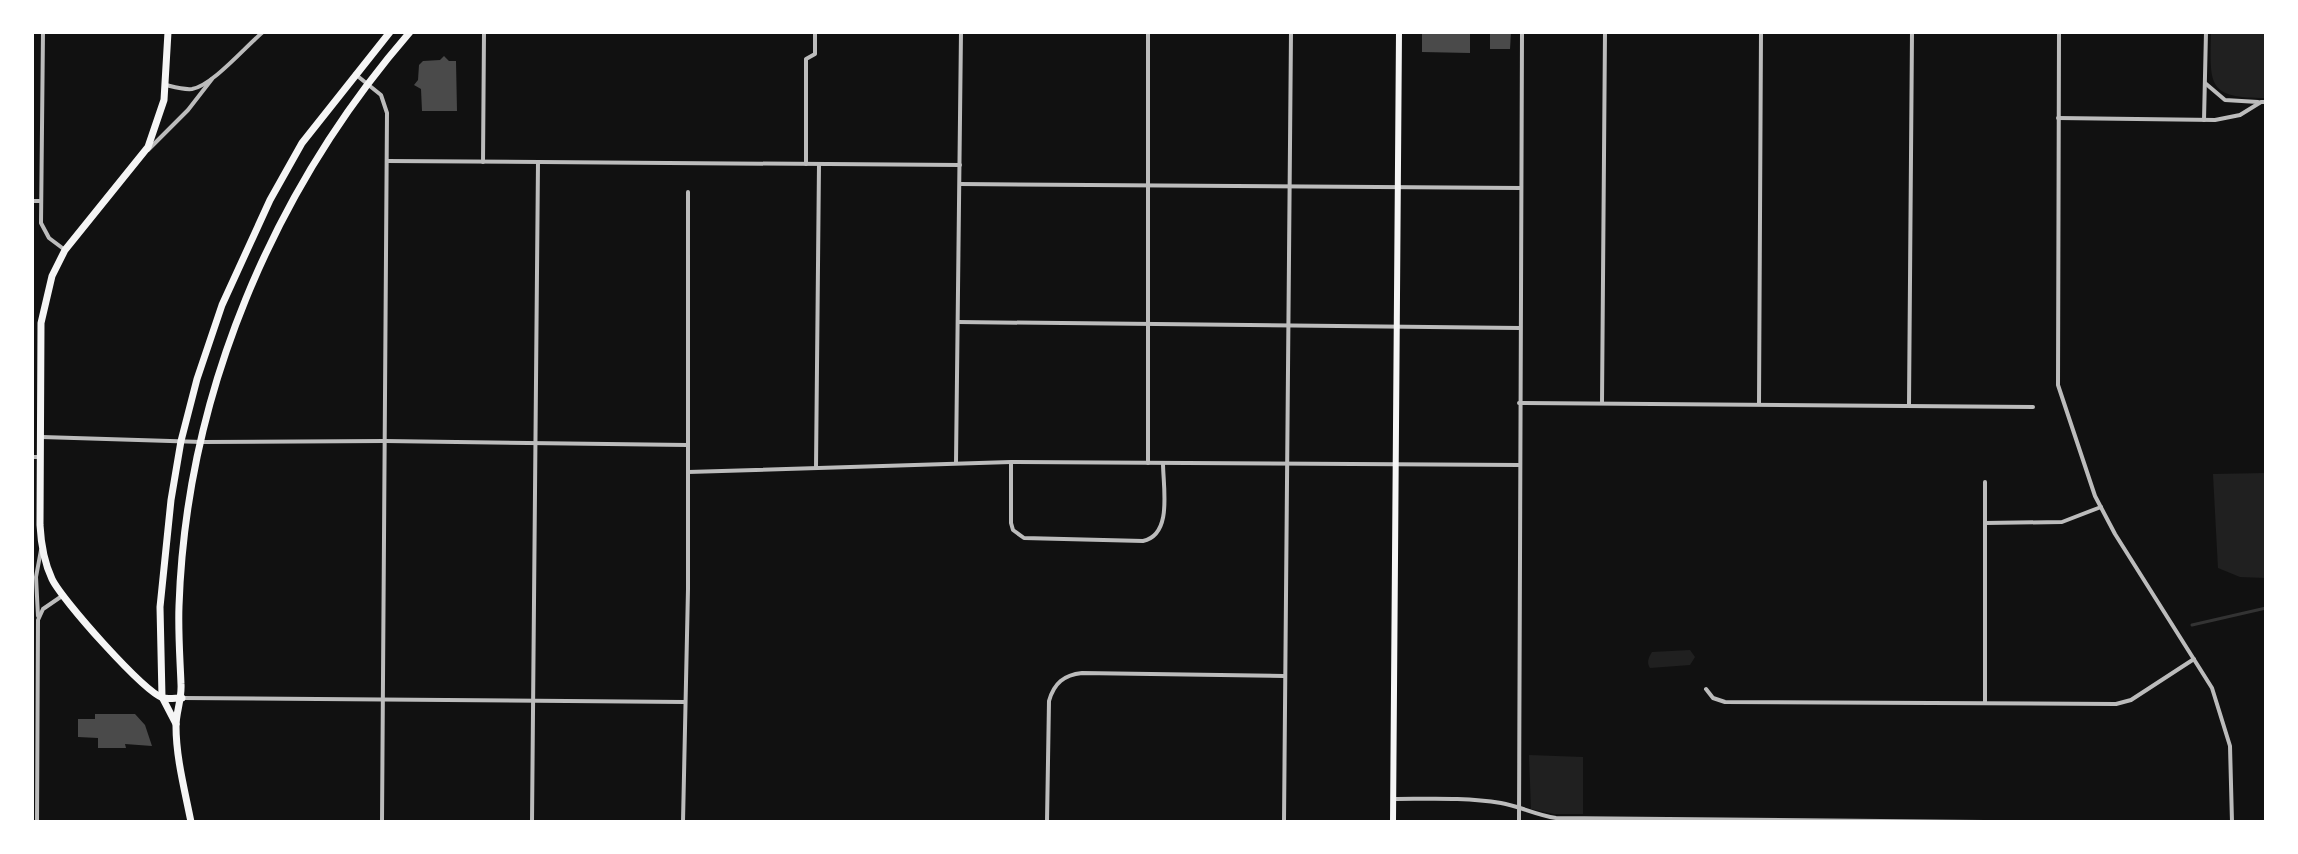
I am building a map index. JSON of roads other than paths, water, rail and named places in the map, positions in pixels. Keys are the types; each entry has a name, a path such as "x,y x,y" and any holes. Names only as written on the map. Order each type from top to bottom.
{"main road":[{"path":"168,32 166,85 158,124 144,154 65,250 37,322 40,437 36,457 42,548 53,581 128,669 162,697 176,724 191,822"},
{"path":"162,697 160,607 163,564 181,441 213,330 251,237 302,143 390,32"},
{"path":"176,724 182,698 179,608 189,503 216,385 231,337 264,255 321,149 367,82 410,32"},
{"path":"1393,822 1399,32"},
{"path":"162,697 182,698"}],"street":[{"path":"43,32 41,223 44,232 65,250"},
{"path":"144,154 190,108 213,77 263,32"},
{"path":"483,162 484,32"},
{"path":"806,164 806,59 815,54 815,32"},
{"path":"956,463 961,32"},
{"path":"1148,32 1148,463"},
{"path":"1284,822 1291,32"},
{"path":"1519,822 1522,32"},
{"path":"1602,403 1605,32"},
{"path":"1759,404 1761,32"},
{"path":"1909,405 1912,32"},
{"path":"2059,32 2058,385 2101,507 2212,688 2226,727 2231,754 2232,822"},
{"path":"2204,120 2206,32"},
{"path":"355,74 367,82 385,103 382,822"},
{"path":"166,85 189,89 213,77"},
{"path":"2205,83 2225,100 2263,102"},
{"path":"2058,118 2204,120 2240,115 2263,102"},
{"path":"387,161 960,165"},
{"path":"532,822 538,162"},
{"path":"816,468 819,164"},
{"path":"960,184 1521,188"},
{"path":"683,822 688,192"},
{"path":"32,201 41,201"},
{"path":"958,322 1520,328"},
{"path":"1519,403 2033,407"},
{"path":"40,437 202,442 687,445"},
{"path":"688,472 1011,462 1519,465"},
{"path":"1011,462 1011,523 1013,530 1024,538 1143,541 1155,536 1162,524 1163,463"},
{"path":"1985,482 1985,703"},
{"path":"1985,523 2062,522 2101,507"},
{"path":"37,822 36,577 42,548"},
{"path":"38,620 43,609 63,596"},
{"path":"1706,689 1713,698 1725,702 2122,703 2194,659"},
{"path":"1047,822 1049,701 1052,691 1062,679 1082,673 1284,676"},
{"path":"182,698 685,702"},
{"path":"1393,799 1484,800 1556,818 1984,822"}],"waterway":[{"path":"2192,625 2266,608"}]}
